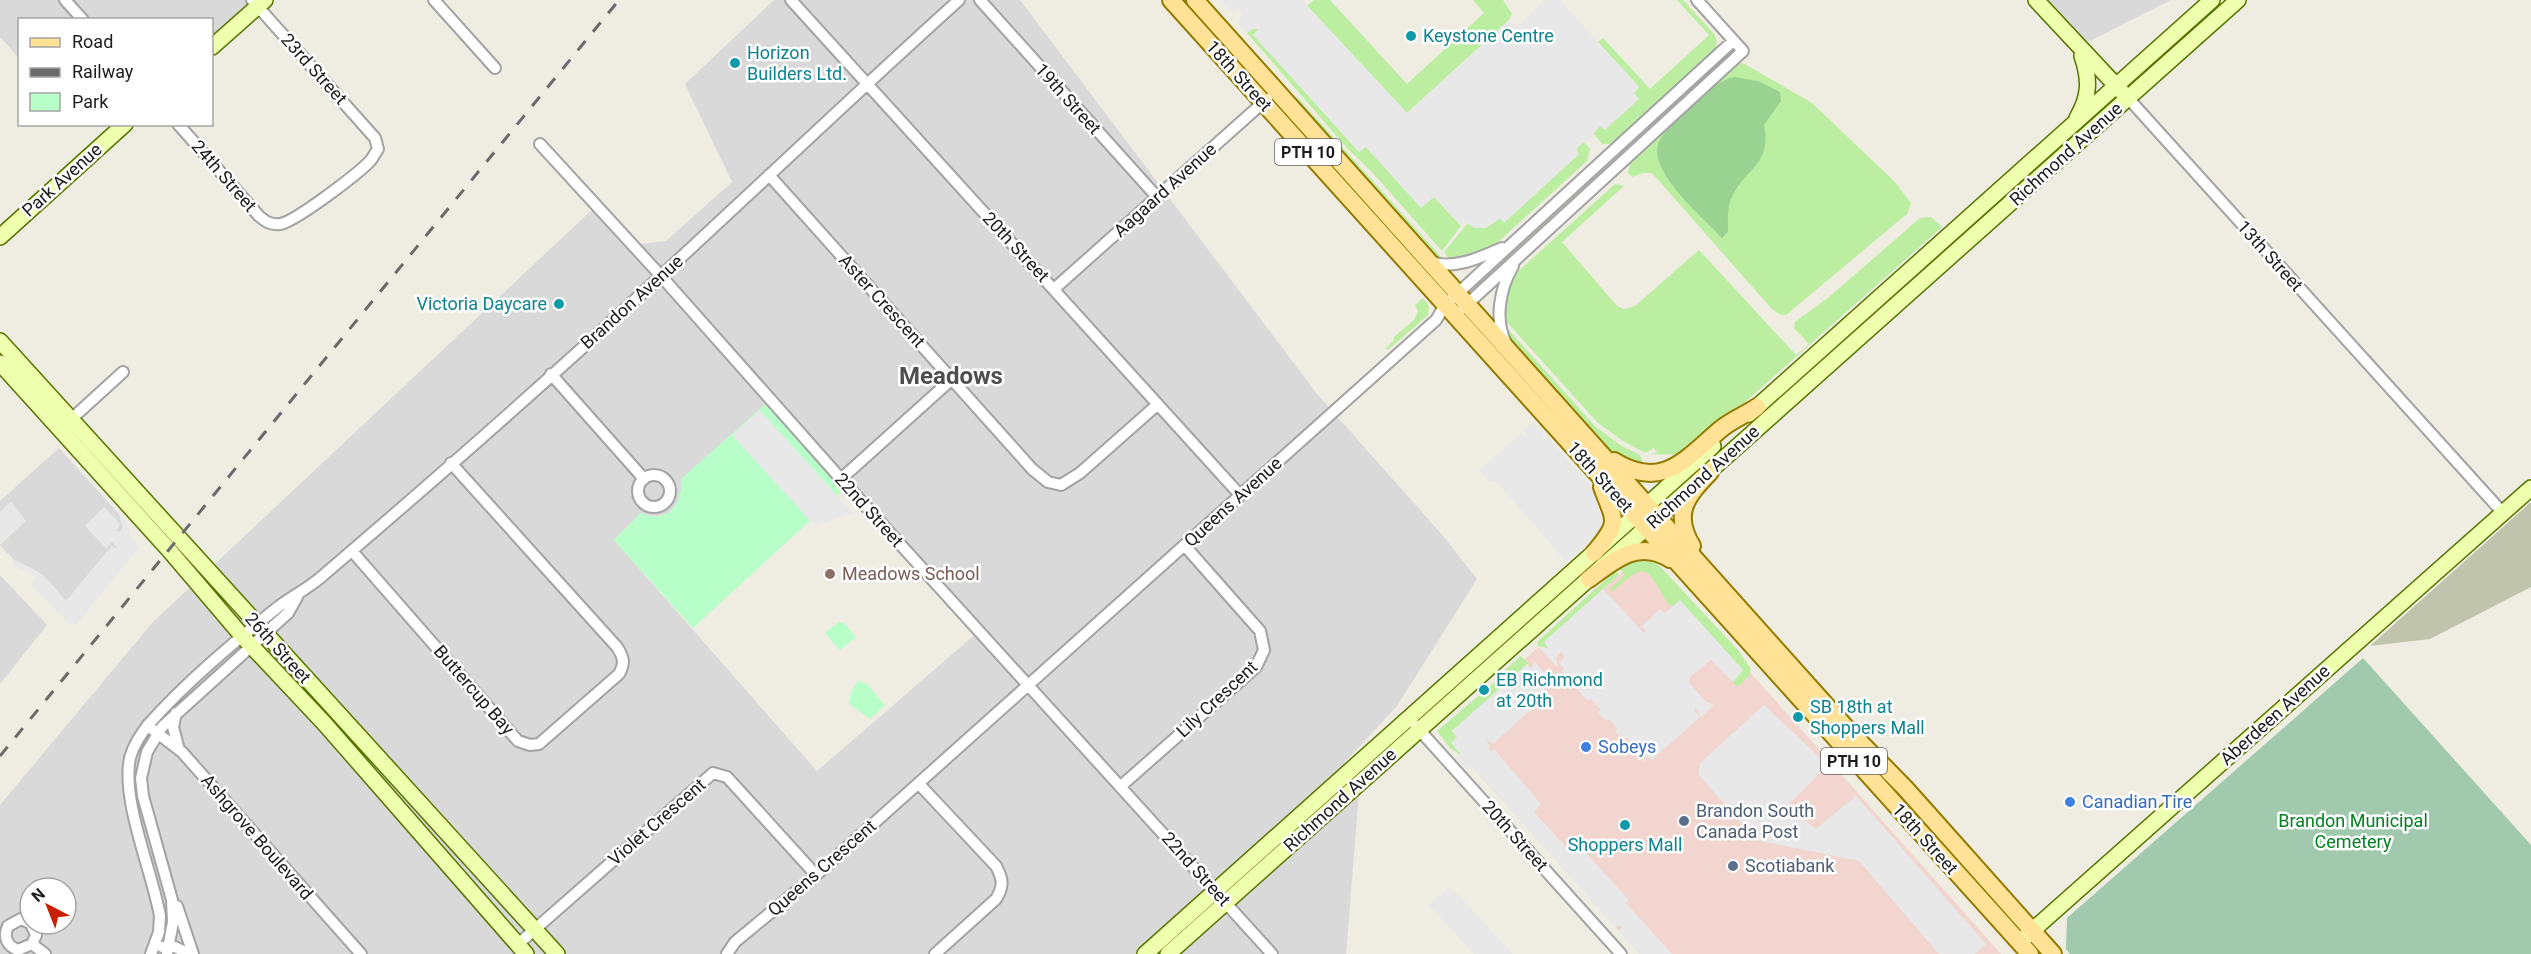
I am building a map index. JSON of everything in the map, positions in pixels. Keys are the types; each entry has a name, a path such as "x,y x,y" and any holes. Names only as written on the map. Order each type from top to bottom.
{"main road":[{"name":"18th Street","path":"1172,0 1270,97 1421,253 1456,305 1518,361 1596,447 1712,577 2027,943"},
{"name":"18th Street","path":"1195,0 1270,97 1456,305 1592,468 1680,567 2027,943 2053,954"},
{"name":"13th Street","path":"2036,0 2128,98"},
{"name":"Richmond Avenue","path":"1144,954 1221,896 1414,724 1594,553 1653,511 1757,407 2212,0"},
{"name":"Richmond Avenue","path":"1653,511 1710,472 2238,0"},
{"path":"213,46 258,2"},
{"path":"2071,127 2084,105 2089,87 2088,73 2078,47"},
{"name":"Park Avenue","path":"0,237 123,126"},
{"name":"26th Street","path":"0,341 66,425 141,509 248,641 324,723 521,949"},
{"name":"26th Street","path":"0,363 66,425"},
{"path":"1596,447 1632,471 1662,472 1679,465 1726,425 1757,407"},
{"path":"1592,468 1611,506 1614,521 1608,535 1594,553"},
{"path":"1710,472 1687,500 1682,520 1687,537 1712,577"},
{"name":"Aberdeen Avenue","path":"2027,943 2531,488"},
{"name":"26th Street","path":"141,509 261,630 557,954"},
{"name":"Richmond Avenue","path":"1414,724 1588,579 1640,522"},
{"path":"1588,579 1620,558 1642,550 1659,552 1680,567"},
{"name":"Richmond Avenue","path":"1168,954 1221,896"}],"street":[{"path":"65,0 81,18"},
{"path":"434,0 495,68"},
{"name":"20th Street","path":"791,0 1240,495"},
{"name":"Brandon Avenue","path":"248,641 288,613 297,596 352,551 662,276 867,82 959,0"},
{"name":"19th Street","path":"980,0 1157,197"},
{"path":"1456,305 1526,250 1743,51 1697,0"},
{"name":"23rd Street","path":"258,2 375,138"},
{"path":"1456,305 1515,240 1733,41"},
{"name":"Aagaard Avenue","path":"1054,289 1270,97"},
{"name":"13th Street","path":"2128,98 2503,513"},
{"name":"24th Street","path":"180,126 259,216 270,224 282,224 294,218 352,177 369,162 378,149 375,138"},
{"name":"22nd Street","path":"540,144 662,276 841,479 1272,954"},
{"name":"Aster Crescent","path":"769,175 1032,469 1048,482 1061,485 1080,473 1157,405"},
{"path":"1955,229 1967,243"},
{"path":"1421,253 1432,263 1455,263 1482,257 1515,240"},
{"path":"1518,361 1504,338 1500,311 1509,273 1526,250"},
{"name":"Queens Avenue","path":"1029,685 1436,320 1456,305"},
{"path":"66,425 123,372"},
{"path":"551,375 644,478"},
{"path":"841,479 952,379"},
{"name":"Buttercup Bay","path":"352,551 518,741 530,745 539,744 596,695 619,674 624,665 623,656 451,463"},
{"name":"Lily Crescent","path":"1121,786 1256,667 1264,650 1260,631 1185,546"},
{"path":"163,951 173,922 170,892 142,787 141,778 147,752 156,733 248,641"},
{"path":"163,951 159,932 158,903 128,784 130,757 136,741 147,726 248,641"},
{"name":"Queens Crescent","path":"727,954 735,942 816,875 1029,685"},
{"path":"176,713 174,727 179,750"},
{"name":"20th Street","path":"1414,724 1621,954"},
{"name":"Ashgrove Boulevard","path":"147,726 179,750 361,954"},
{"name":"Violet Crescent","path":"521,949 535,929 713,773 727,777 816,875"},
{"path":"919,784 996,866 1003,878 1002,889 996,899 934,954"},
{"path":"170,892 177,903 191,954"},
{"path":"18,921 12,922 6,936 10,945 18,950 32,944 36,936"},
{"path":"32,944 45,954"},
{"path":"163,951 181,949 191,954"}],"shaded area":[{"path":"0,0 268,0 213,49 213,18 18,18 18,57 0,37"},
{"path":"774,0 1020,0 1317,394 1444,537 1477,579 1397,706 1344,763 1360,781 1346,954 0,954 0,805 152,623 596,206 632,245 666,241 732,182 685,84","holes":["770,400 978,632 817,771 614,540 641,514 651,518 669,513 680,499 682,491"]},
{"path":"1221,0 1302,0 1407,113 1509,20 1516,27 1545,0 1560,0 1639,87 1634,93 1639,99 1605,130 1600,126 1586,143 1583,142 1576,149 1579,154 1504,223 1500,218 1486,228 1475,228 1466,222 1461,226 1434,197 1421,208 1366,147 1359,152 1253,35 1258,29 1252,29 1247,33 1238,22 1242,16 1241,9 1234,14"},
{"path":"2036,0 2171,0 2078,47"},
{"path":"760,410 853,513 815,526 732,435"},
{"path":"1533,422 1544,435 1540,440 1547,437 1592,487 1599,500 1595,504 1601,512 1600,521 1603,528 1566,562 1497,482 1489,481 1480,470 1521,433 1527,438 1524,430"},
{"path":"59,448 119,514 123,527 119,532 85,524 105,547 112,541 118,548 116,550 112,546 66,601 44,576 14,560 0,545 25,521 11,502 0,512 0,501"},
{"path":"11,502 26,521 0,543 0,512"},
{"path":"2531,502 2531,587 2430,639 2370,646"},
{"path":"104,507 120,524 116,531 119,532 123,527 119,514 128,524 130,536 139,547 76,625 73,623 70,625 31,584 35,578 27,571 12,566 14,560 44,576 66,601 112,546 118,549 112,542 106,548 85,526"},
{"name":"Shoppers Mall","path":"1635,561 1652,562 2001,954 1640,954 1442,733"},
{"path":"0,575 47,625 0,684"},
{"path":"1603,589 1644,633 1646,631 1642,626 1660,609 1665,613 1680,600 1743,670 1733,682 1711,660 1689,678 1689,683 1705,701 1714,705 1701,717 1695,709 1700,717 1652,760 1645,755 1644,762 1633,751 1635,748 1627,738 1623,740 1615,731 1618,729 1598,712 1601,710 1596,704 1591,699 1588,701 1578,690 1581,687 1561,671 1564,669 1559,663 1565,657 1561,652 1556,658 1558,668 1539,647 1548,648 1544,642"},
{"path":"1532,659 1560,689 1551,685 1543,687 1547,695 1493,744 1486,739 1490,746 1488,748 1491,752 1494,749 1541,804 1534,812 1567,848 1575,841 1629,900 1626,903 1672,954 1640,954 1620,933 1619,930 1622,927 1620,925 1616,928 1472,766 1468,771 1454,756 1462,756 1451,743 1457,737 1452,731 1527,664 1532,669 1534,663"},
{"path":"1764,705 1828,765 1787,806 1816,829 1856,796 1986,944 1975,954 1939,954 1859,861 1756,840 1698,774 1700,763"},
{"path":"1450,886 1513,954 1474,954 1429,905"}],"green space":[{"path":"1314,0 1330,0 1407,84 1484,13 1473,0 1503,0 1512,14 1509,20 1407,113 1307,6"},
{"path":"1677,0 1683,0 1715,35 1717,43 1715,49 1616,141 1602,144 1593,133 1600,126 1605,130 1639,87 1598,42 1603,38 1650,89 1709,35"},
{"path":"1252,29 1258,29 1254,35 1359,152 1365,146 1421,207 1434,197 1461,226 1442,251 1371,171 1347,148 1247,33"},
{"path":"1727,53 1728,58 1621,156 1618,156"},
{"path":"1743,63 1812,103 1895,182 1911,203 1907,214 1786,315 1779,314 1771,308 1652,173 1632,177 1628,173 1631,160 1735,65"},
{"path":"1734,77 1758,81 1780,92 1781,101 1764,125 1765,139 1761,158 1731,199 1728,211 1728,232 1722,238 1677,191 1660,163 1657,150 1663,135 1696,102 1714,86"},
{"path":"1297,97 1443,259 1435,258 1293,101"},
{"path":"1584,142 1590,149 1587,161 1497,243 1480,252 1449,259 1444,252 1467,224 1481,228 1489,226 1500,218 1504,222 1579,154 1575,149"},
{"path":"1601,168 1604,171 1475,290 1472,287"},
{"path":"1615,184 1624,186 1562,242 1617,306 1624,309 1635,306 1699,250 1796,355 1809,344 1794,328 1795,322 1829,297 1920,218 1931,217 1942,227 1698,444 1682,455 1651,454 1657,452 1654,448 1645,453 1598,423 1504,319 1504,307 1512,277"},
{"path":"1942,230 1943,232 1745,409 1733,417"},
{"path":"1423,298 1429,306 1428,315 1389,349 1385,349 1394,337 1414,320 1418,311 1415,305"},
{"path":"1505,326 1595,426 1620,445 1640,455 1645,468 1623,460 1606,448 1515,347"},
{"path":"770,400 848,486 693,628 614,540 641,513 659,516 672,510 679,497 681,479"},
{"path":"1640,556 1655,561 1738,650 1751,669 1749,676 1737,687 1733,682 1742,670 1680,601 1674,606 1669,605 1650,575 1640,572 1633,575 1612,592 1610,589 1625,575 1618,567"},
{"path":"1615,571 1619,575 1544,642 1548,648 1538,646 1537,642"},
{"path":"839,622 844,623 856,637 840,650 825,633"},
{"path":"1521,656 1533,668 1527,664 1452,731 1457,737 1461,755 1450,748 1437,731 1496,681 1495,679"},
{"name":"Brandon Municipal Cemetery","path":"2363,658 2531,845 2531,954 2070,954 2066,949 2067,918"},
{"path":"858,681 867,684 885,705 870,719 849,704 851,692"}],"railway":[{"path":"0,756 619,0"}],"place":[{"name":"Keystone Centre","path":"1411,36"},
{"name":"Horizon Builders Ltd.","path":"735,63"},
{"name":"Victoria Daycare","path":"559,304"},
{"name":"Meadows School","path":"830,574"},
{"name":"EB Richmond at 20th","path":"1484,690"},
{"name":"SB 18th at Shoppers Mall","path":"1798,717"},
{"name":"Sobeys","path":"1586,747"},
{"name":"Canadian Tire","path":"2070,802"},
{"name":"Brandon South Canada Post","path":"1684,821"},
{"name":"Shoppers Mall","path":"1625,825"},
{"name":"Scotiabank","path":"1733,866"}],"district":[{"name":"Meadows","path":"951,376"}]}
